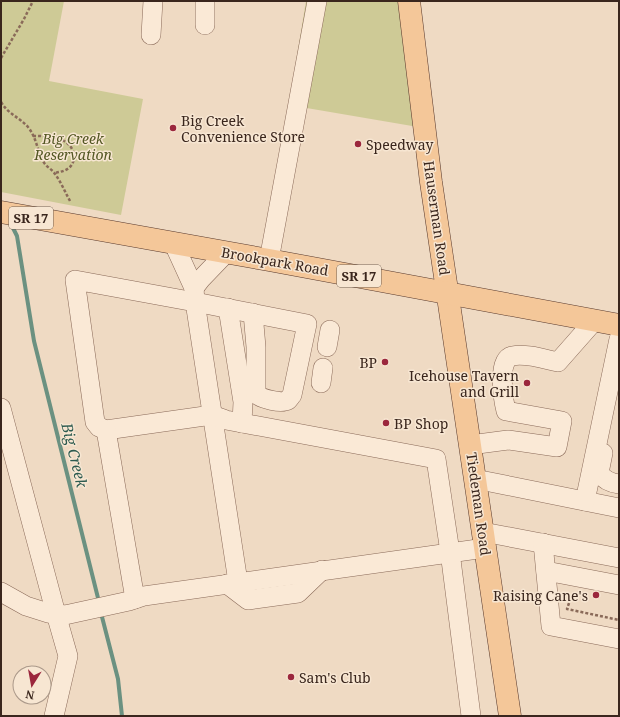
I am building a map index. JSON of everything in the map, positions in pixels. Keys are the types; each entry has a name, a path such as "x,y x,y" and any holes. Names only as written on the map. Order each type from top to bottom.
{"main road":[{"name":"Hauserman Road","path":"409,1 431,182 448,292"},
{"name":"Brookpark Road","path":"1,212 448,292 619,325"},
{"name":"Tiedeman Road","path":"448,292 510,716"}],"street":[{"path":"151,35 153,1"},
{"path":"205,1 205,25"},
{"path":"270,260 317,1"},
{"path":"173,242 194,295 212,416 232,583 248,600 298,593 322,570 450,552 484,540 542,543 619,558"},
{"path":"194,295 201,279 227,252"},
{"path":"309,324 228,308 194,295 76,280 95,422 99,427 106,430 212,416 226,420 436,459 450,552 471,716"},
{"path":"228,308 244,402 242,423"},
{"path":"253,313 256,347 256,394 259,397 275,401 288,400 292,395 309,324"},
{"path":"508,440 506,411 503,398 505,360 511,357 522,356 558,362 594,320"},
{"path":"244,402 288,412 296,405 309,324"},
{"path":"619,339 616,376 599,473 601,487 604,494 608,497 619,499"},
{"path":"585,501 616,376"},
{"path":"1,408 68,656 54,716"},
{"path":"470,445 508,440 557,448 562,421 506,411"},
{"path":"106,430 132,600"},
{"path":"599,473 603,479 619,484"},
{"path":"475,478 619,508"},
{"path":"542,543 551,626 619,639"},
{"path":"546,571 619,585"},
{"path":"1,592 26,606 65,616 144,596 232,583"},
{"path":"550,614 619,628"}],"path":[{"path":"1,58 33,1"},
{"path":"1,102 5,109 21,120 33,136 44,162 54,173 70,201"},
{"path":"33,136 55,138 65,142 73,148 74,157 71,167 65,171 54,173"},
{"path":"568,603 567,609 619,620"}],"green space":[{"name":"Big Creek Reservation","path":"1,1 64,1 49,81 143,99 121,215 1,192"},
{"path":"306,1 401,1 418,127 289,105"}],"waterway":[{"name":"Big Creek","path":"10,222 17,236 34,341 99,602"},
{"name":"Big Creek","path":"101,613 118,679 122,716"}],"place":[{"name":"Big Creek Convenience Store","path":"173,128"},
{"name":"Speedway","path":"358,144"},
{"name":"BP","path":"385,362"},
{"name":"Icehouse Tavern and Grill","path":"527,383"},
{"name":"BP Shop","path":"386,423"},
{"name":"Raising Cane's","path":"596,595"},
{"name":"Sam's Club","path":"291,677"}]}
